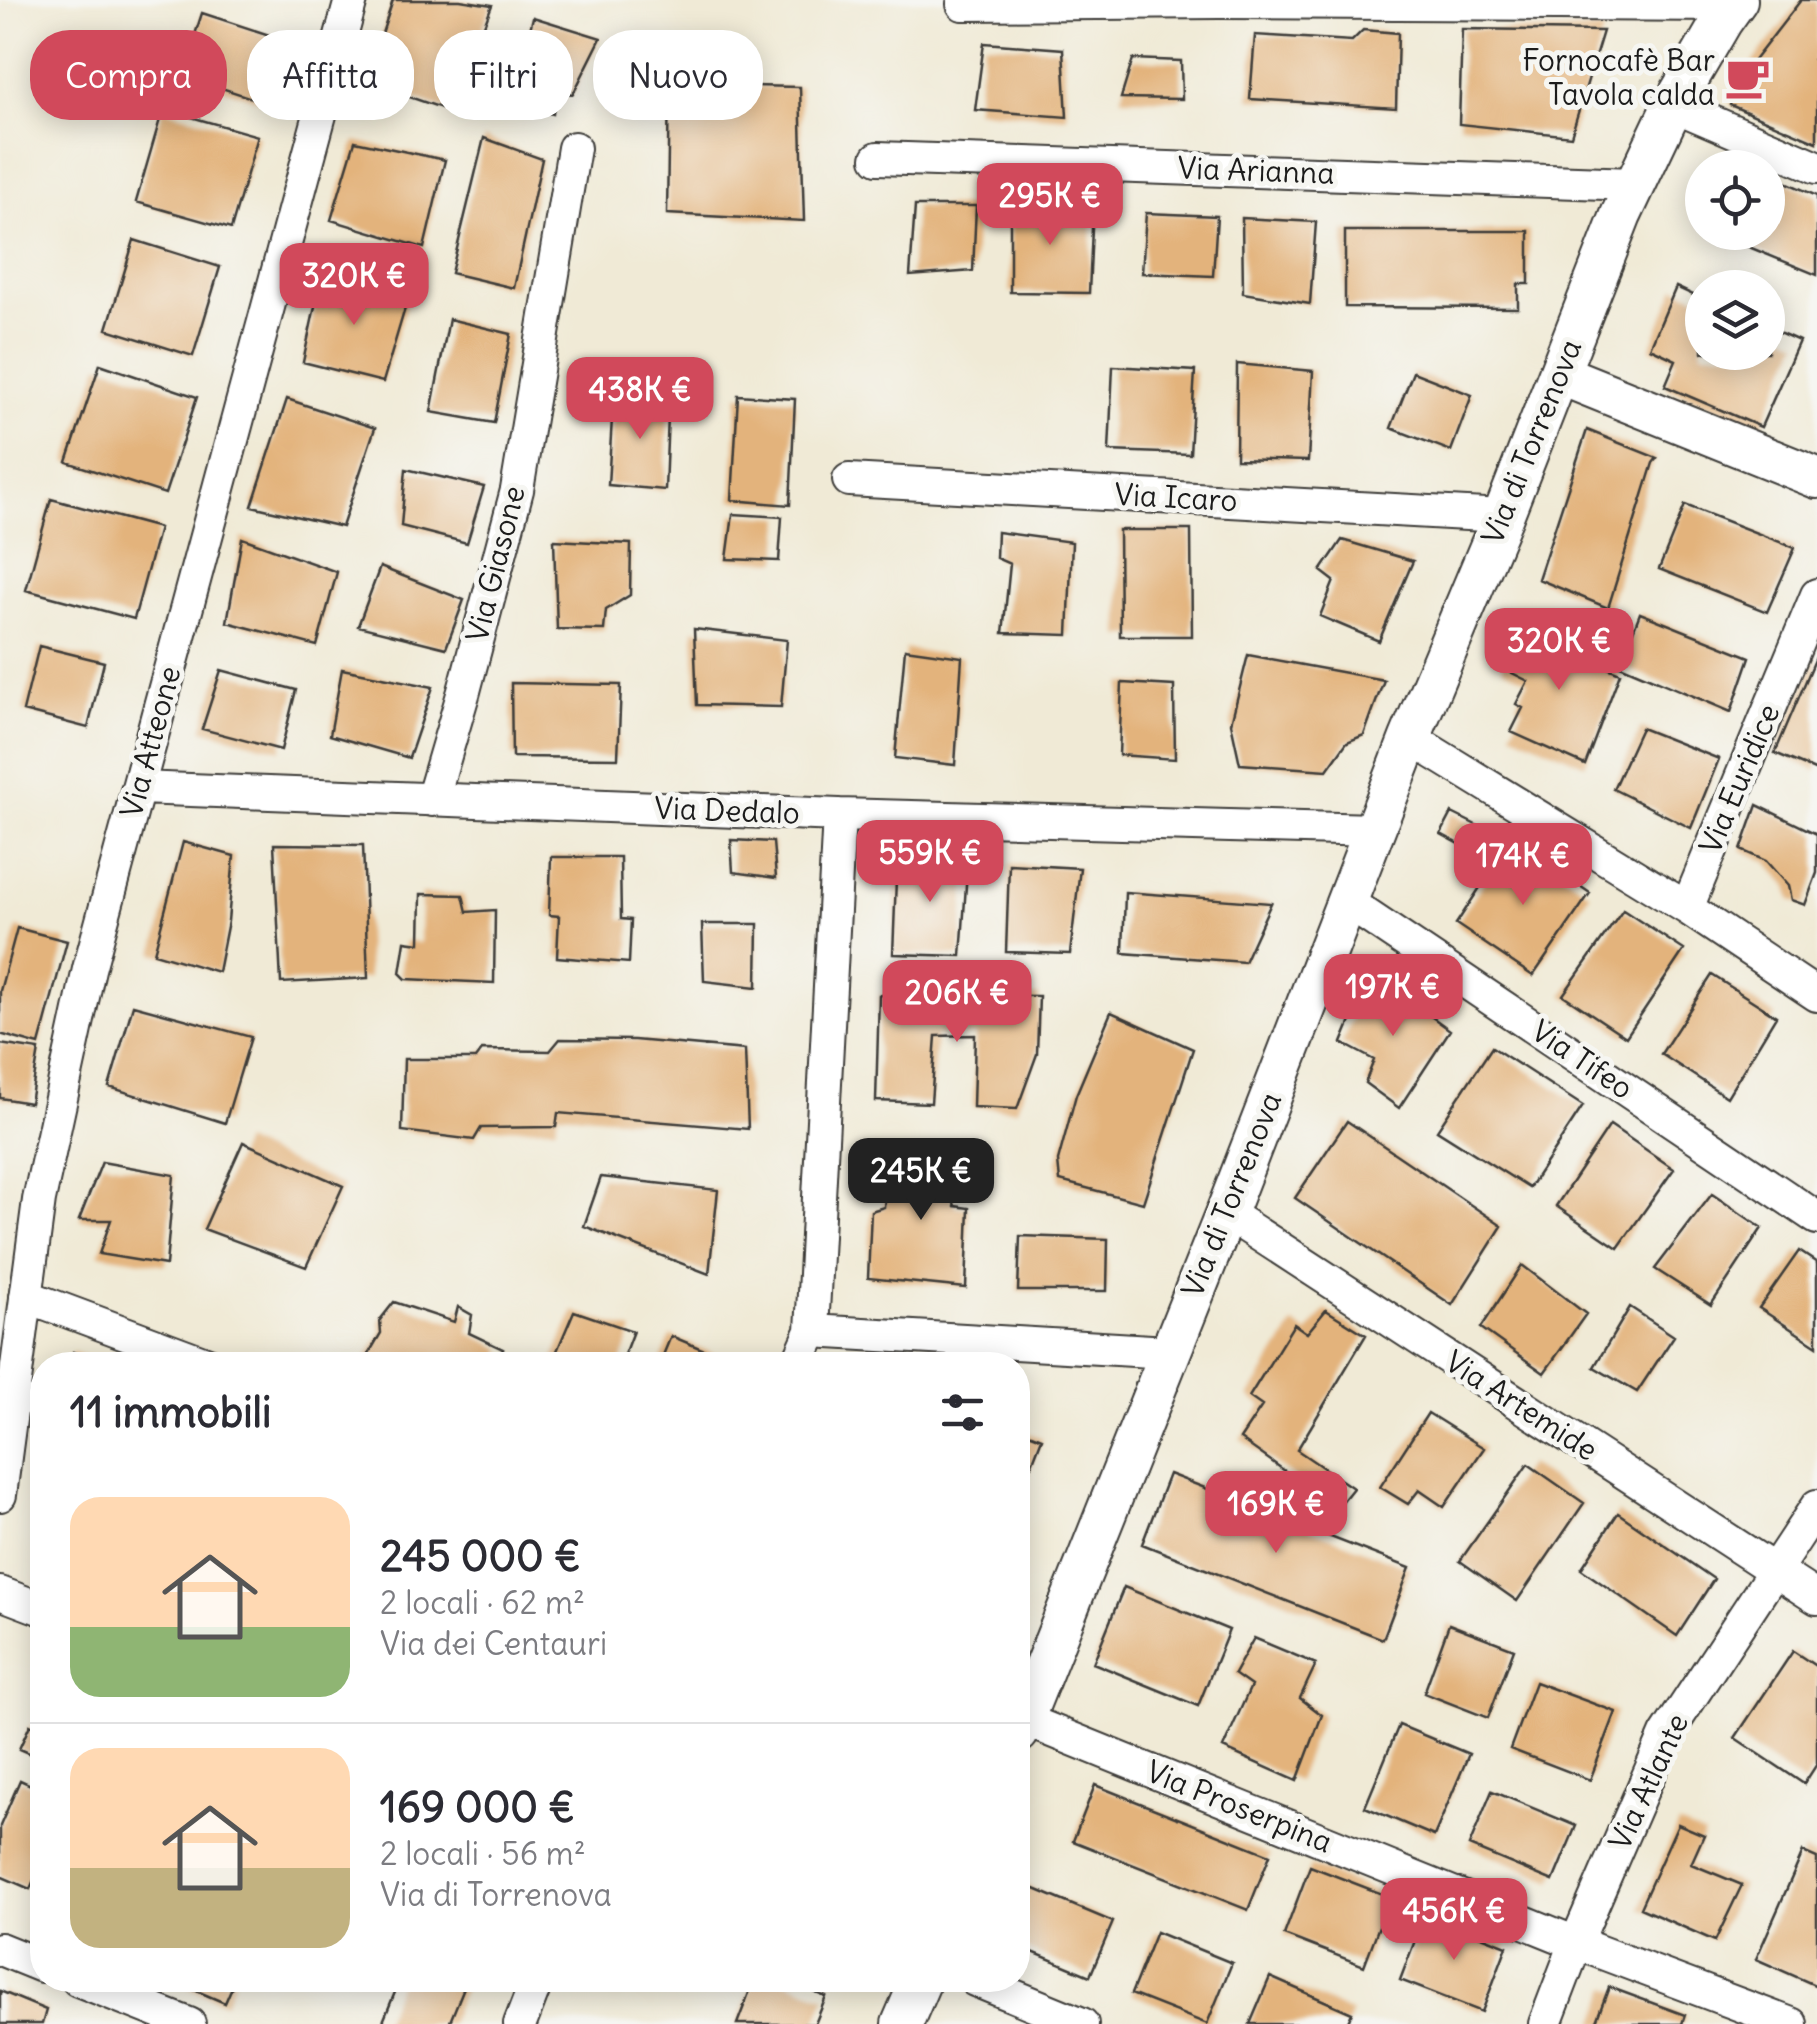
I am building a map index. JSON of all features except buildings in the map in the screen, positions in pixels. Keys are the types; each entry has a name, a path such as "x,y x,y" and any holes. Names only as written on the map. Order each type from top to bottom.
{"street":[{"name":"Via Atteone","path":"0,1495 39,1200 89,970 351,0"},
{"path":"962,4 1735,3"},
{"name":"Via di Torrenova","path":"1030,1701 1226,1213 1410,738 1504,516 1634,184 1673,105 1735,3"},
{"path":"1673,105 1817,167"},
{"name":"Via Giasone","path":"432,800 517,490 574,148"},
{"name":"Via Arianna","path":"878,158 1634,184"},
{"path":"1559,374 1817,478"},
{"name":"Via Icaro","path":"850,480 1504,516"},
{"name":"Via Euridice","path":"1687,908 1817,596"},
{"path":"1410,738 1687,908 1817,995"},
{"name":"Via Dedalo","path":"139,788 839,816 1374,830"},
{"path":"803,1352 812,1330 839,816"},
{"name":"Via Tifeo","path":"1347,902 1817,1218"},
{"name":"Via Artemide","path":"1226,1213 1817,1598"},
{"path":"26,1296 176,1352"},
{"path":"812,1330 1168,1352"},
{"name":"Via Atlante","path":"1546,2024 1576,1943 1666,1735 1817,1506"},
{"path":"0,1593 30,1604"},
{"name":"Via Proserpina","path":"1030,1730 1791,2024"},
{"path":"0,1949 30,1961"},
{"path":"108,1992 188,2024"},
{"path":"520,2024 532,1992"},
{"path":"902,2024 915,1992"},
{"path":"1004,1992 1082,2024"}],"place":[{"name":"Fornocafè Bar Tavola calda","path":"1748,78"}]}
